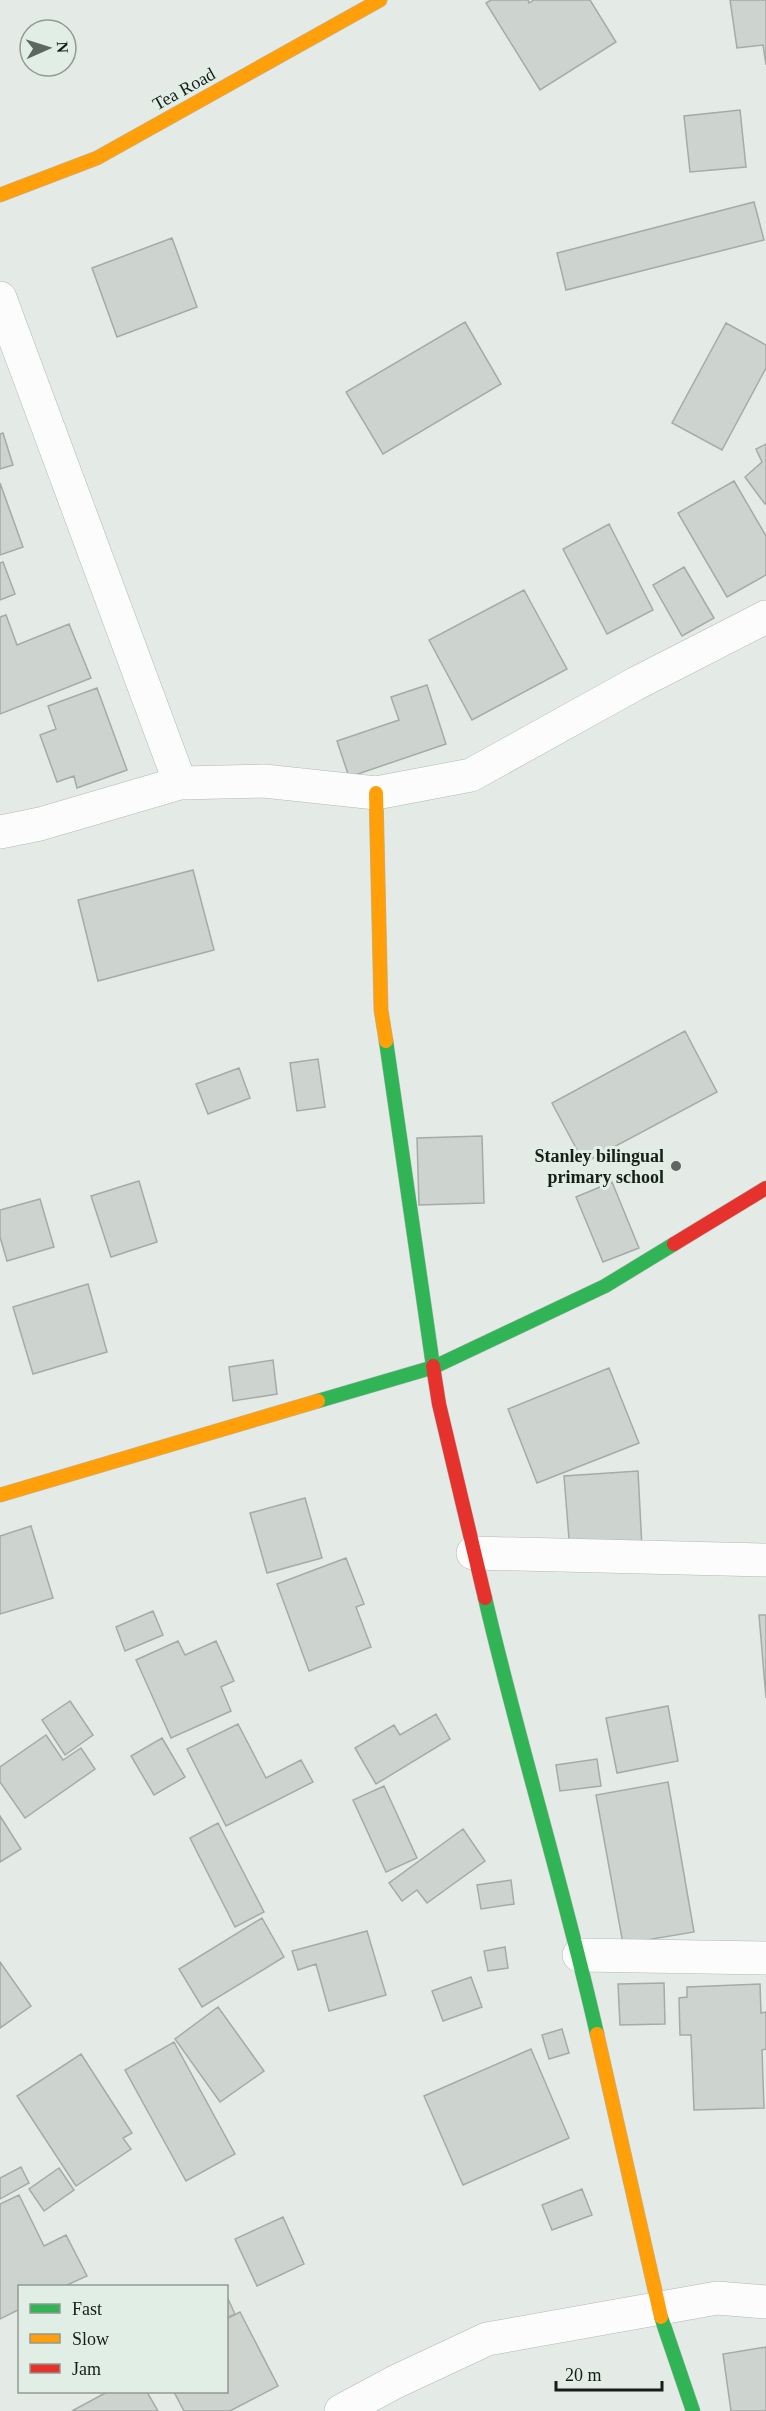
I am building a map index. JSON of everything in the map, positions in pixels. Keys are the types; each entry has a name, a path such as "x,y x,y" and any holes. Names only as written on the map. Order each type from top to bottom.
{"street":[{"name":"Tea Road","path":"0,195 97,158 380,0"},
{"path":"0,298 180,783"},
{"path":"0,832 40,824 180,783 264,781 376,793 471,775 635,684 766,617"},
{"path":"376,793 381,1010 440,1404 505,1686 579,1955 658,2307 693,2411"},
{"path":"0,1495 434,1367 605,1286 766,1188"},
{"path":"473,1553 766,1560"},
{"path":"579,1955 766,1958"},
{"path":"341,2411 394,2382 487,2339 717,2298 766,2302"}],"building":[{"path":"491,0 528,0 529,3 534,0 590,0 616,42 540,90 486,3"},
{"path":"730,0 766,0 766,65 763,45 737,48"},
{"path":"740,110 746,167 690,172 684,116"},
{"path":"754,202 764,240 566,290 557,253"},
{"path":"172,238 197,307 117,337 92,268"},
{"path":"465,322 501,384 383,454 346,392"},
{"path":"726,323 766,345 766,368 722,450 672,423"},
{"path":"3,433 13,465 0,469 0,434"},
{"path":"766,444 765,504 745,477 762,462 756,449"},
{"path":"734,481 766,536 766,575 727,597 678,513"},
{"path":"0,483 23,547 0,555"},
{"path":"609,524 653,610 607,634 563,549"},
{"path":"3,562 15,594 0,600 0,563"},
{"path":"684,567 714,618 682,636 653,585"},
{"path":"524,590 567,669 472,720 429,640"},
{"path":"6,615 17,645 69,624 91,678 0,714 0,617"},
{"path":"427,685 446,744 349,777 337,741 399,720 391,697"},
{"path":"97,688 127,770 77,788 74,776 57,782 40,735 56,729 48,706"},
{"path":"193,870 214,950 98,981 78,900"},
{"path":"685,1031 717,1092 584,1163 552,1103"},
{"path":"318,1059 325,1107 297,1111 290,1063"},
{"path":"239,1068 250,1098 208,1114 196,1084"},
{"path":"482,1136 484,1203 419,1205 417,1138"},
{"path":"139,1181 157,1242 111,1257 91,1196"},
{"path":"612,1182 639,1248 603,1262 576,1197"},
{"path":"40,1199 54,1247 7,1261 0,1237 0,1210"},
{"path":"88,1284 107,1352 33,1374 13,1307"},
{"path":"273,1360 277,1394 233,1401 229,1367"},
{"path":"609,1368 639,1443 537,1483 508,1409"},
{"path":"638,1471 642,1548 570,1552 564,1476"},
{"path":"305,1498 322,1558 267,1573 250,1513"},
{"path":"31,1526 53,1598 0,1614 0,1536"},
{"path":"346,1558 364,1604 356,1607 371,1647 309,1671 277,1584"},
{"path":"153,1611 163,1635 125,1651 116,1627"},
{"path":"759,1615 766,1615 766,1698"},
{"path":"178,1641 185,1655 216,1641 234,1681 221,1687 231,1711 171,1738 136,1660"},
{"path":"70,1701 93,1735 65,1755 42,1720"},
{"path":"668,1706 678,1761 617,1773 606,1718"},
{"path":"436,1714 450,1739 376,1784 355,1748 394,1725 400,1735"},
{"path":"238,1724 266,1778 301,1760 313,1782 226,1826 187,1749"},
{"path":"46,1735 63,1760 81,1748 95,1769 25,1818 0,1782 0,1767"},
{"path":"162,1738 185,1777 154,1795 131,1756"},
{"path":"597,1759 601,1786 560,1791 556,1765"},
{"path":"668,1782 694,1932 623,1944 596,1795"},
{"path":"384,1786 417,1858 386,1872 353,1800"},
{"path":"0,1816 21,1849 0,1862"},
{"path":"218,1823 264,1912 235,1927 190,1838"},
{"path":"463,1829 485,1861 427,1903 417,1890 402,1901 389,1883"},
{"path":"511,1880 514,1904 481,1909 477,1885"},
{"path":"262,1918 284,1957 202,2007 179,1969"},
{"path":"367,1931 386,1995 329,2011 316,1964 298,1970 292,1951"},
{"path":"505,1947 508,1968 488,1971 484,1951"},
{"path":"0,1962 31,2006 0,2028"},
{"path":"471,1977 482,2007 443,2021 432,1991"},
{"path":"664,1983 665,2024 620,2025 618,1984"},
{"path":"760,1984 761,2013 766,2012 766,2049 762,2050 764,2108 694,2110 691,2035 680,2035 679,1998 687,1997 687,1987"},
{"path":"218,2007 264,2071 220,2102 175,2039"},
{"path":"562,2029 569,2053 549,2059 542,2035"},
{"path":"174,2042 235,2154 186,2181 125,2070"},
{"path":"531,2049 569,2138 463,2185 424,2096"},
{"path":"81,2054 132,2133 123,2138 131,2149 76,2186 17,2096"},
{"path":"21,2167 29,2183 0,2199 0,2178"},
{"path":"59,2168 74,2190 44,2211 29,2189"},
{"path":"582,2189 592,2215 552,2230 542,2205"},
{"path":"19,2195 44,2246 66,2235 87,2276 67,2285 18,2285 18,2310 0,2319 0,2204"},
{"path":"283,2217 304,2264 257,2286 235,2239"},
{"path":"228,2299 235,2314 228,2317"},
{"path":"240,2312 278,2386 230,2411 184,2411 175,2393 228,2393 228,2318"},
{"path":"766,2347 766,2411 731,2411 723,2354"},
{"path":"105,2393 148,2393 158,2411 72,2411"}],"traffic: fast":[{"path":"386,1041 433,1366"},
{"path":"318,1401 434,1367 605,1286 674,1244"},
{"path":"485,1598 597,2034"},
{"path":"661,2317 693,2411"}],"traffic: slow":[{"path":"0,195 97,158 380,0"},
{"path":"376,793 381,1010 386,1041"},
{"path":"0,1495 318,1401"},
{"path":"597,2034 661,2317"}],"traffic: jam":[{"path":"674,1244 766,1188"},
{"path":"433,1366 439,1404 485,1598"}],"place":[{"name":"Stanley bilingual primary school","path":"676,1166"}]}
